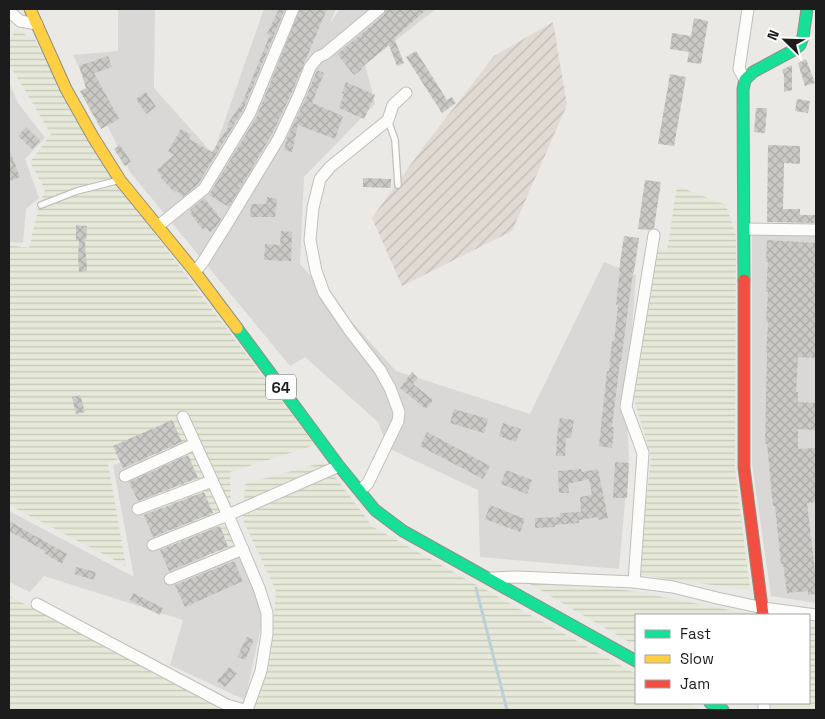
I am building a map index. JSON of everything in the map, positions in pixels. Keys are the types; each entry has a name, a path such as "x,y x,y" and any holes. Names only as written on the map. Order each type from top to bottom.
{"main road":[{"name":"64","path":"30,9 66,89 92,137 120,180 195,272 375,510 403,531 635,660"},
{"path":"763,612 744,468 743,89 746,80 754,72 800,45 807,9"},
{"path":"712,704 723,710"}],"street":[{"path":"158,226 204,189 209,181 250,113 293,9"},
{"path":"195,272 279,138 310,67 318,57 325,54 379,9"},
{"path":"746,80 739,69 748,9"},
{"path":"9,12 20,21 37,24"},
{"path":"360,491 368,483 398,421 399,412 390,388 380,370 350,331 324,292 316,271 310,240 313,208 320,179 330,167 388,120 393,106 406,93"},
{"path":"744,229 816,230"},
{"path":"634,582 643,452 626,407 654,235"},
{"path":"37,604 227,705 245,710 261,671 267,634 267,613 243,549 182,417"},
{"path":"125,476 195,444"},
{"path":"153,545 228,515 340,466"},
{"path":"138,509 212,481"},
{"path":"170,579 243,549"},
{"path":"489,578 518,576 634,582 672,587 763,612 798,614"}],"lane":[{"path":"388,120 395,140 398,185"},
{"path":"41,205 77,191 120,180"}],"shaded area":[{"path":"118,9 155,9 154,88 213,154 264,9 336,9 330,23 340,9 436,9 365,64 375,104 304,177 300,264 396,371 530,414 604,262 636,275 626,407 629,457 619,569 480,557 478,490 388,448 378,422 305,357 290,366 130,172 73,55 118,51"},
{"path":"553,22 567,105 512,231 402,286 372,218 424,146 494,56"},
{"path":"9,82 18,103 45,138 25,159 39,198 26,209 23,243 9,242"},
{"path":"752,227 816,229 816,603 771,596 752,464"},
{"path":"147,454 174,558 254,558 262,622 245,700 170,665 183,620 44,576 30,592 9,582 9,511 134,577 113,465"}],"green space":[{"path":"16,29 36,41 107,171 315,445 230,472 231,517 245,552 177,551 148,447 108,463 126,566 9,505 9,245 29,248 45,190 30,162 51,134 9,64 9,42"},
{"path":"677,186 726,205 736,236 735,468 750,590 638,575 651,456 633,396 655,248 667,251"},
{"path":"324,462 373,527 635,673 635,704 689,704 701,710 253,710 272,637 276,591 243,520 245,484"},
{"path":"521,579 633,591 750,614 635,614 635,645"},
{"path":"9,596 39,611 231,710 9,710"},
{"path":"810,625 816,626 816,710 773,710 773,704 810,704"}],"building":[{"path":"279,9 285,9 243,110 198,184 183,197 177,191 175,193 161,178 162,176 157,170 174,155 168,151 181,129 191,135 189,139 212,152 243,101 270,35 267,34"},
{"path":"300,9 327,9 272,134 229,207 209,195 257,116"},
{"path":"386,9 427,9 394,38 404,63 397,66 389,45 354,75 337,54 384,15"},
{"path":"694,18 708,21 701,64 687,62 689,52 670,49 672,33 691,36"},
{"path":"416,51 447,100 452,97 456,103 442,113 406,57"},
{"path":"108,56 112,67 94,73 119,119 101,129 80,91 86,88 79,66"},
{"path":"806,59 815,83 805,86 798,63"},
{"path":"792,65 792,90 784,92 784,75 782,70"},
{"path":"317,70 324,73 312,103 343,116 335,139 298,125 292,152 284,150 287,138"},
{"path":"670,74 686,77 674,146 658,144"},
{"path":"346,82 375,95 364,119 339,108"},
{"path":"146,92 156,107 146,114 136,99"},
{"path":"797,99 810,101 808,113 795,111"},
{"path":"756,108 767,108 765,133 754,132"},
{"path":"26,127 40,141 32,149 18,136"},
{"path":"120,145 131,162 125,166 114,149"},
{"path":"768,145 800,146 800,164 784,163 783,209 800,209 800,215 816,215 816,223 767,222"},
{"path":"9,149 20,177 11,181 9,175"},
{"path":"363,178 391,179 391,188 363,187"},
{"path":"645,180 661,182 654,228 648,230 638,229"},
{"path":"267,197 277,199 275,217 250,217 251,204 266,204"},
{"path":"204,198 221,219 210,232 206,228 203,230 190,213 192,212 190,210"},
{"path":"76,225 87,226 85,241 87,271 79,272 79,241 76,241"},
{"path":"281,231 292,232 291,261 264,260 265,244 280,245"},
{"path":"624,236 639,238 620,361 612,427 614,427 612,448 599,446 607,371 609,371 612,341 614,341 619,270"},
{"path":"767,240 816,243 816,358 798,357 796,392 798,392 798,402 816,403 816,430 798,429 798,449 816,448 816,502 807,503 816,571 816,594 808,595 808,591 787,593 783,564 781,564 767,444 765,444 768,322 766,321 768,292 766,292"},
{"path":"412,372 418,378 413,384 433,400 426,409 400,388"},
{"path":"80,395 85,412 76,414 72,397"},
{"path":"454,409 488,419 484,433 450,423"},
{"path":"560,418 574,420 571,438 566,438 565,456 556,456"},
{"path":"172,420 182,442 123,468 113,446"},
{"path":"503,423 521,429 516,442 499,436"},
{"path":"427,432 490,466 483,479 420,446"},
{"path":"188,455 198,478 138,501 129,482"},
{"path":"615,462 629,463 627,498 613,498"},
{"path":"581,469 582,472 598,469 608,518 599,520 598,517 579,520 579,523 535,528 535,518 560,517 560,513 581,512 580,497 592,495 589,479 568,484 569,493 559,493 558,471"},
{"path":"506,470 532,480 527,494 501,484"},
{"path":"204,492 213,513 153,537 144,515"},
{"path":"490,505 525,519 520,532 485,519"},
{"path":"9,521 67,554 62,564 44,553 45,551 9,531"},
{"path":"220,526 228,547 169,571 160,550"},
{"path":"234,561 243,581 185,607 175,585"},
{"path":"76,567 96,572 94,580 74,574"},
{"path":"133,593 163,608 160,615 130,600"},
{"path":"247,637 254,640 245,660 237,657"},
{"path":"229,667 237,673 225,687 217,681"}],"waterway":[{"path":"476,588 507,710"}],"traffic: fast":[{"path":"744,280 743,89 745,80 753,72 800,45 807,9"},
{"path":"237,328 339,466 375,510 403,531 635,660"},
{"path":"712,704 723,710"}],"traffic: slow":[{"path":"30,9 66,89 120,180 195,272 237,328"}],"traffic: jam":[{"path":"744,280 744,468 763,614"}]}
